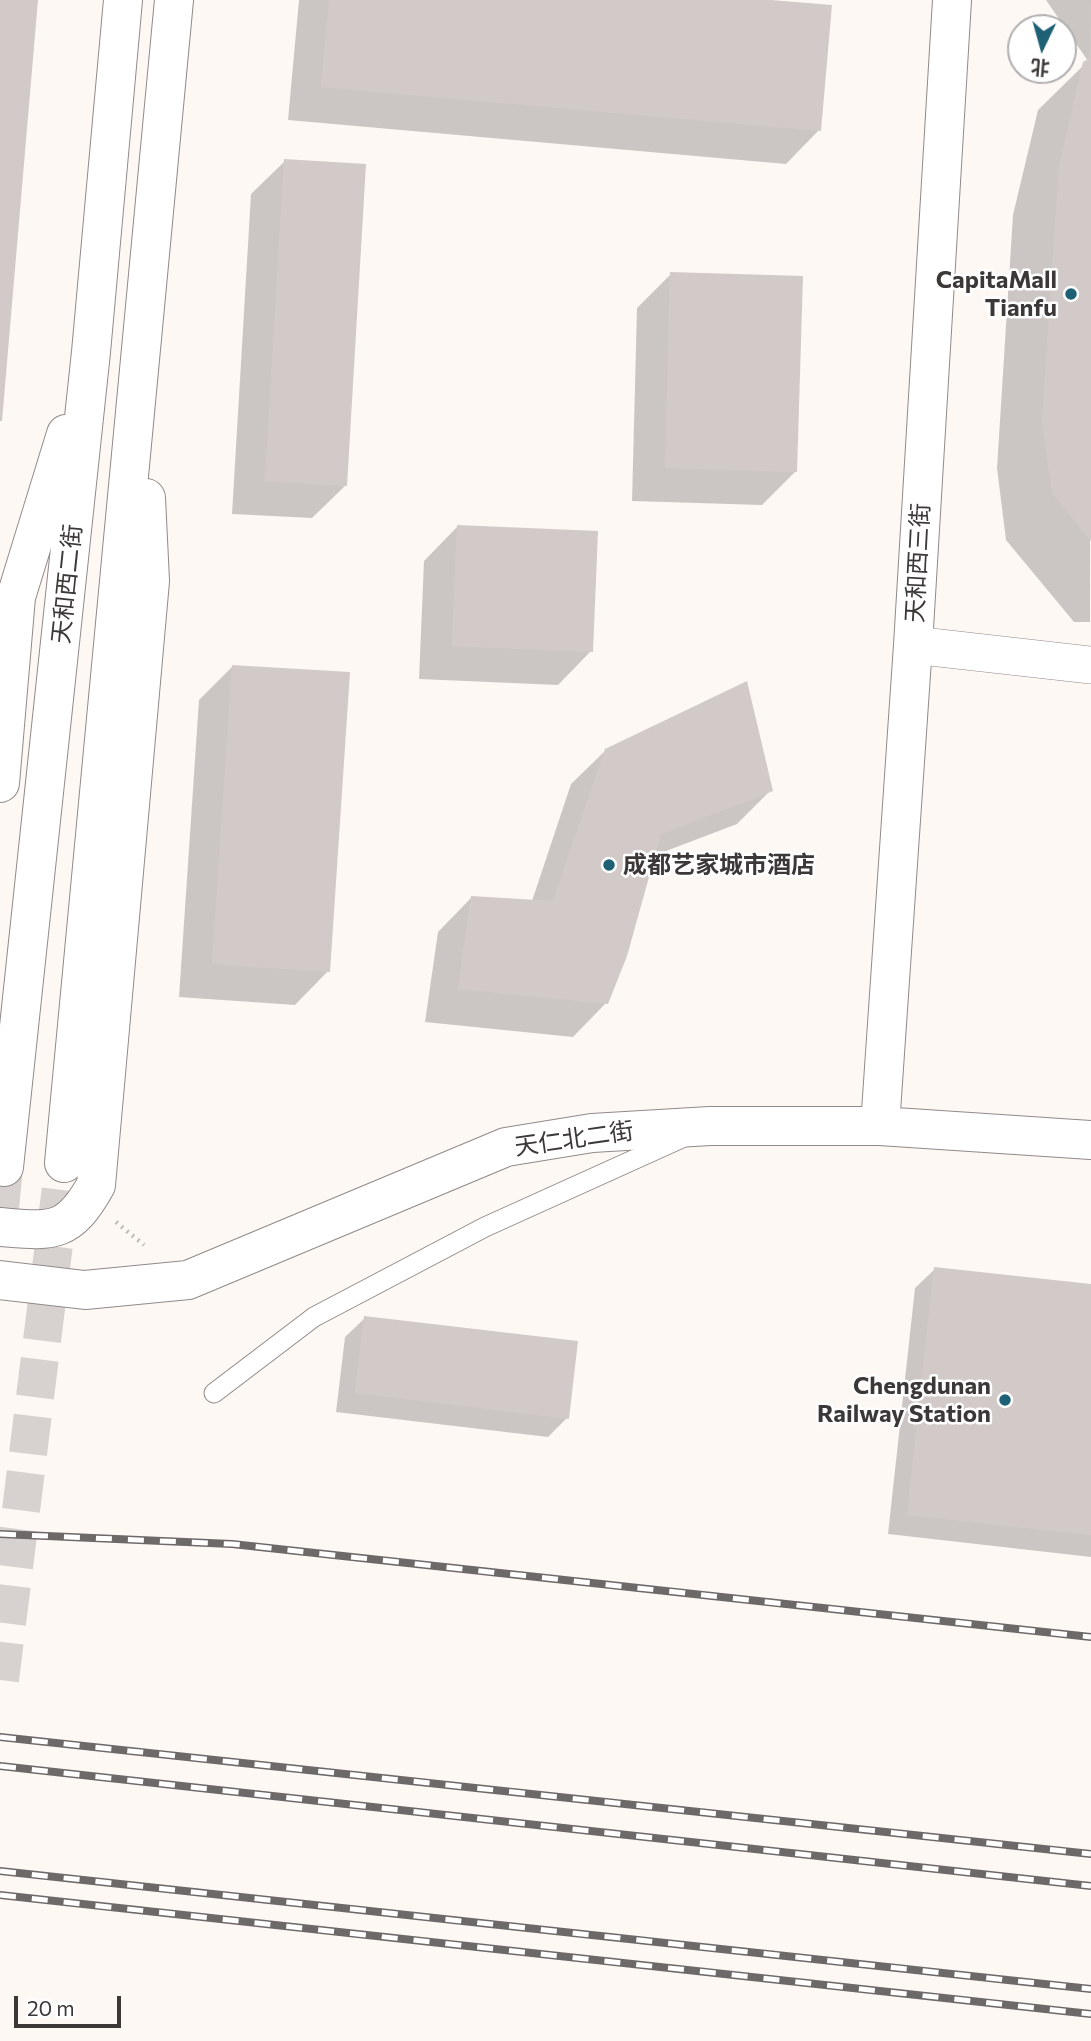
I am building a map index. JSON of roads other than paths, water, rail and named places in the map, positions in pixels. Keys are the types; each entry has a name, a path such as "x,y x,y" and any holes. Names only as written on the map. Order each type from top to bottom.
{"street":[{"name":"天和西二街","path":"4,1167 91,352 123,0"},
{"name":"天和西二街","path":"64,1163 174,0"},
{"name":"天和西三街","path":"880,1126 914,645 952,0"},
{"path":"0,783 16,597 91,352"},
{"path":"0,1227 54,1230 80,1212 96,1185 150,582 139,366"},
{"path":"914,645 1091,665"},
{"name":"天仁北二街","path":"0,1280 85,1290 188,1280 506,1147 592,1133 709,1126 880,1126 1091,1140"}],"lane":[{"path":"214,1393 314,1317 485,1227 709,1126"}],"tunnel":[{"path":"0,1680 64,1163"},
{"path":"0,1208 4,1167"}],"railway":[{"path":"0,1534 232,1544 1091,1637"},
{"path":"0,1737 1091,1854"},
{"path":"0,1766 1091,1886"},
{"path":"0,1871 1091,1989"},
{"path":"0,1895 1091,2014"}],"place":[{"name":"CapitaMall Tianfu","path":"1071,294"},
{"name":"成都艺家城市酒店","path":"609,865"},
{"name":"Chengdunan Railway Station","path":"1005,1400"}]}
